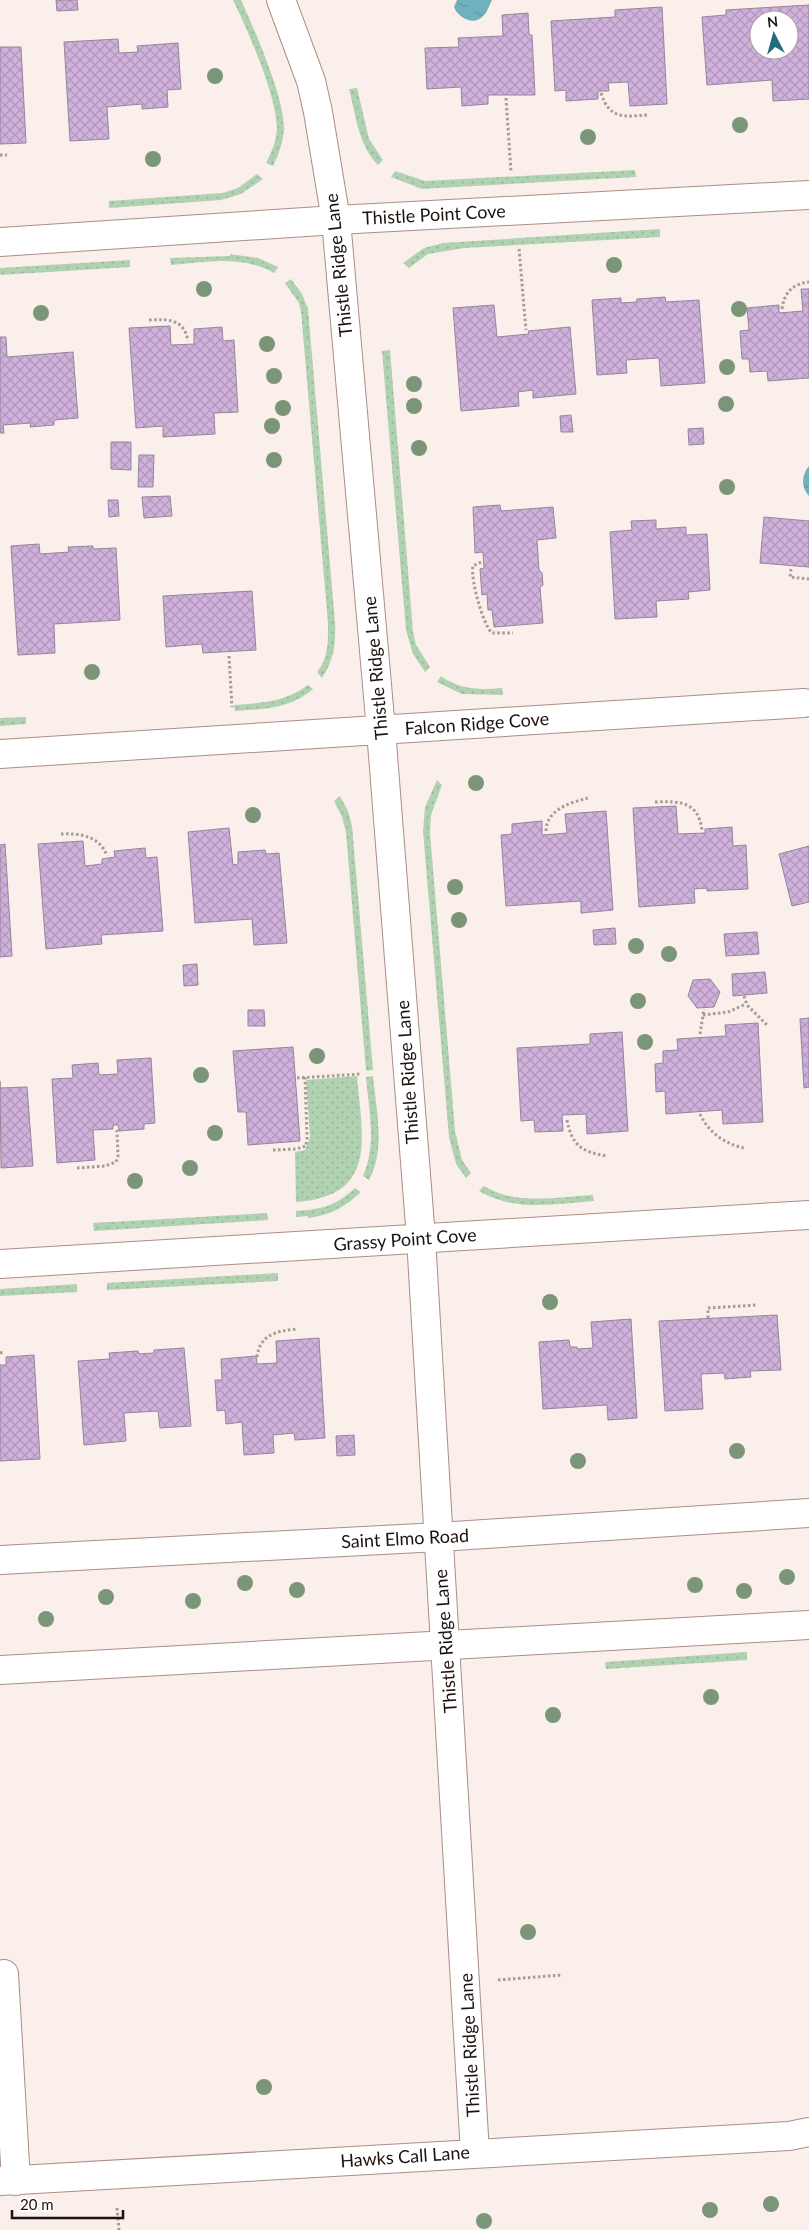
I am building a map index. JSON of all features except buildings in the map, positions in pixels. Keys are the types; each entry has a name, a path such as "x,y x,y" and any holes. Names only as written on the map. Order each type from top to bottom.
{"street":[{"name":"Thistle Ridge Lane","path":"281,0 311,82 318,112 336,220 381,730 421,1238 475,2152"},
{"name":"Thistle Point Cove","path":"0,242 336,220 809,195"},
{"name":"Falcon Ridge Cove","path":"0,754 804,703"},
{"name":"Grassy Point Cove","path":"0,1264 809,1215"},
{"name":"Saint Elmo Road","path":"0,1560 439,1537 809,1513"},
{"path":"0,1670 809,1625"},
{"path":"4,1974 8,2181"},
{"name":"Hawks Call Lane","path":"8,2181 475,2152 789,2136 809,2132"}],"path":[{"path":"601,93 609,109 615,114 624,116 648,115"},
{"path":"506,98 511,172"},
{"path":"0,156 7,155"},
{"path":"519,249 526,330"},
{"path":"782,309 785,295 789,290 809,282"},
{"path":"149,320 171,319 178,322 184,329 188,341"},
{"path":"481,562 473,566 472,572 474,586 486,625 492,634 513,633"},
{"path":"791,569 790,577 809,579"},
{"path":"229,656 232,712"},
{"path":"546,831 549,818 557,811 572,802 588,798"},
{"path":"655,802 679,802 689,806 698,814 702,831"},
{"path":"61,834 76,833 87,836 98,842 107,856"},
{"path":"744,996 746,1004 767,1025"},
{"path":"703,1015 728,1012 746,1004"},
{"path":"700,1034 704,1009"},
{"path":"296,1078 361,1074"},
{"path":"274,1150 296,1149 306,1146 305,1077"},
{"path":"700,1114 711,1130 721,1138 732,1145 744,1148"},
{"path":"567,1120 570,1135 575,1143 594,1154 607,1156"},
{"path":"77,1168 105,1166 116,1162 118,1156 117,1130"},
{"path":"708,1318 708,1308 757,1306"},
{"path":"257,1357 262,1341 270,1334 297,1329"},
{"path":"492,1980 562,1976"},
{"path":"117,2201 119,2230"}],"green space":[{"path":"233,0 241,0 254,29 268,64 283,115 283,139 273,166 266,163 276,138 276,115 254,46"},
{"path":"357,88 369,139 383,160 378,165 366,148 359,129 349,89"},
{"path":"635,170 636,177 422,189 391,177 395,171 425,181"},
{"path":"257,174 263,179 241,194 221,200 109,208 109,201 223,193 238,188"},
{"path":"660,229 660,237 464,248 428,254 409,268 403,263 424,248 443,243"},
{"path":"230,254 258,258 278,267 274,273 262,267 237,262 211,261 171,265 170,258 230,256"},
{"path":"130,260 130,267 0,275 0,268"},
{"path":"291,279 302,294 308,309 335,623 333,651 329,665 322,678 317,672 326,655 328,623 301,311 299,303 285,283"},
{"path":"390,350 413,632 416,645 430,667 425,672 413,654 406,630 382,351"},
{"path":"441,676 455,684 470,688 502,688 503,695 462,694 437,682"},
{"path":"308,685 313,689 295,701 276,707 235,711 234,705 282,698"},
{"path":"26,717 26,724 0,726 0,718"},
{"path":"437,780 442,785 431,815 430,833 455,1131 462,1160 471,1173 466,1178 456,1164 449,1137 423,831 425,807"},
{"path":"340,796 348,811 352,826 373,1070 366,1071 346,832 342,817 334,801"},
{"path":"357,1076 362,1141 360,1160 353,1176 341,1188 323,1197 296,1202 295,1152 305,1150 310,1138 306,1080"},
{"path":"373,1076 379,1142 374,1168 369,1180 363,1176 370,1152 371,1140 366,1077"},
{"path":"484,1186 509,1196 523,1198 537,1199 593,1195 594,1201 550,1205 520,1204 492,1198 479,1191"},
{"path":"355,1188 361,1192 337,1210 316,1217 296,1217 296,1211 328,1206"},
{"path":"267,1213 268,1220 94,1231 93,1223"},
{"path":"278,1273 278,1281 107,1290 107,1283"},
{"path":"77,1284 77,1292 0,1296 0,1289"},
{"path":"747,1652 747,1660 606,1669 605,1662"}],"water":[{"path":"457,0 492,0 487,12 480,19 472,21 463,18 456,11 454,7"},
{"path":"809,466 809,496 804,489 803,481 804,474"}]}
